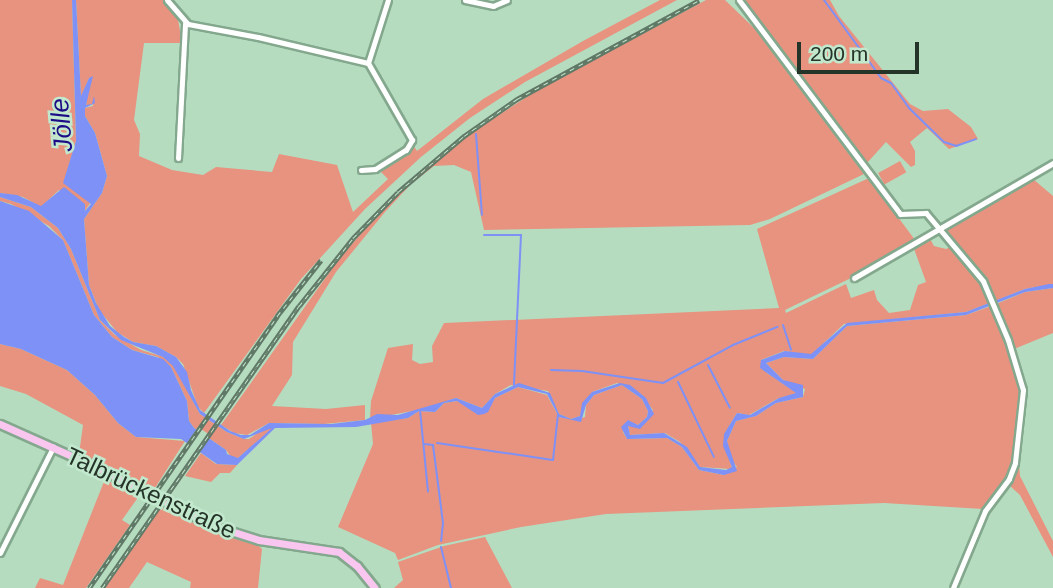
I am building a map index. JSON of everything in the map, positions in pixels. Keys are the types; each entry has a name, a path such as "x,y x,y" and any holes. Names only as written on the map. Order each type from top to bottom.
{"main road":[{"name":"Talbrückenstraße","path":"0,424 231,532 259,540 339,552 357,566 375,588"}],"street":[{"path":"167,0 185,23 368,63"},
{"path":"361,170 375,169 406,150 412,140 368,63 388,0"},
{"path":"465,0 493,6 507,0"},
{"path":"738,0 900,214 926,213 983,281 992,297 1022,382 1015,463 1009,479 985,511 953,588"},
{"path":"178,158 185,23"},
{"path":"854,278 1053,163"},
{"path":"0,553 53,447"}],"shaded area":[{"path":"0,0 72,0 76,141 64,182 91,202 84,212 59,190 41,207 23,197 0,193"},
{"path":"76,0 164,0 178,19 182,43 144,43 134,120 140,134 139,156 172,170 203,175 216,167 272,172 279,154 337,165 353,212 388,179 378,169 407,152 413,145 417,151 483,99 660,0 677,0 525,82 470,118 421,157 365,209 301,279 204,413 198,407 183,364 156,346 133,342 117,332 99,310 89,285 84,219 102,193 107,176 95,133 85,116 85,108 93,106 86,106 89,78 81,97"},
{"path":"706,0 725,0 754,28 864,174 770,219 750,225 484,230 471,172 454,165 434,166 411,184 385,212 336,272 293,342 292,375 272,406 326,409 365,405 365,420 324,424 269,423 247,435 234,433 221,425 341,256 387,205 428,167 474,131 536,91"},
{"path":"744,0 830,0 839,16 910,104 923,111 948,109 971,127 978,139 949,149 927,128 910,142 915,151 915,165 911,167 886,142 867,163 864,162"},
{"path":"900,161 906,172 884,184 878,173"},
{"path":"869,178 915,240 849,279 785,310 786,313 846,284 851,298 874,290 877,300 889,313 910,310 918,285 926,282 913,246 929,237 934,246 946,249 952,246 982,283 992,302 966,312 844,324 811,355 784,351 761,360 767,373 797,393 777,399 749,415 737,413 729,426 725,448 732,467 730,469 700,467 680,442 665,433 630,435 628,426 642,427 653,410 641,394 617,383 592,392 580,416 571,419 559,414 548,391 511,385 495,394 482,408 456,398 423,409 370,419 371,401 388,348 413,344 412,360 420,364 433,362 432,346 444,323 779,308 757,229"},
{"path":"1033,179 1053,196 1053,284 1025,289 995,301 985,281 945,229"},
{"path":"0,197 31,207 58,228 71,249 100,320 115,335 141,350 164,357 174,366 200,414 227,432 244,439 249,439 265,428 273,428 238,458 231,457 226,450 194,428 189,421 187,401 171,367 158,357 132,350 112,337 94,315 63,240 49,226 11,204 0,201"},
{"path":"1053,288 1053,333 1014,349 996,304 1025,292"},
{"path":"994,305 1022,387 1013,463 1005,481 983,509 884,503 606,514 521,527 438,545 398,560 395,553 338,527 373,444 371,423 408,418 419,411 435,412 444,403 457,401 476,411 488,408 495,398 518,387 547,395 559,417 575,420 585,417 586,405 594,395 622,385 642,399 648,411 647,417 638,425 628,421 623,432 627,439 667,438 682,447 699,470 724,475 737,467 730,458 727,441 736,421 756,416 776,403 803,397 805,389 783,380 766,363 784,357 813,359 847,326 966,315"},
{"path":"0,344 21,349 67,370 95,395 118,423 136,437 185,441 153,491 79,454 83,425 26,394 0,386"},
{"path":"1018,452 1020,476 1053,541 1053,557 1020,495 1008,484 1016,469"},
{"path":"201,453 216,464 237,465 230,473 220,473 211,482 185,476"},
{"path":"105,479 139,496 122,520 130,525 86,588 35,588 40,578 63,585"},
{"path":"161,507 212,532 259,546 262,549 258,588 190,588 191,582 147,562 129,588 105,588"},
{"path":"485,537 512,588 394,588 403,580 398,562 444,546"}],"water":[{"path":"72,0 76,0 81,96 89,78 93,76 86,105 92,104 94,96 95,103 85,108 85,116 95,133 107,176 102,193 84,219 89,285 110,326 133,342 156,346 176,357 187,372 200,410 230,431 241,435 250,435 269,423 331,424 365,420 377,414 398,415 456,398 482,408 495,394 519,383 550,393 559,414 571,419 580,416 582,403 592,392 620,383 630,385 646,398 654,414 640,429 628,426 630,435 664,433 687,447 700,467 726,470 732,467 723,446 724,434 737,413 750,415 779,398 796,393 760,368 761,360 785,351 811,354 847,323 966,312 1025,289 1049,284 1053,284 1053,288 1025,292 966,315 847,326 813,359 784,357 766,363 783,380 803,385 803,397 776,403 756,416 736,421 727,441 737,471 724,475 699,470 682,447 667,438 627,439 621,427 628,420 638,425 647,417 648,411 642,399 622,385 594,395 586,405 581,422 559,417 547,394 518,387 495,398 488,412 484,414 478,415 457,401 444,403 435,412 419,411 408,418 356,427 275,428 237,465 217,464 181,439 136,437 118,423 95,395 67,370 21,349 0,344 0,201 29,211 63,240 94,315 112,337 132,350 163,359 171,367 187,401 189,421 194,428 226,450 227,454 238,458 272,428 244,439 227,432 200,414 173,366 163,357 121,340 100,320 71,249 58,228 31,207 0,197 0,193 17,195 41,206 64,187 85,204 85,211 91,204 63,183 76,141"}],"pier":[{"path":"198,427 210,435 197,453 186,445"}],"waterway":[{"path":"824,0 881,78 891,83 909,108 944,142 956,146 976,139"},
{"path":"476,134 482,215"},
{"path":"484,235 521,235 514,385"},
{"path":"783,325 791,350"},
{"path":"551,370 582,371 663,383 733,345 777,327"},
{"path":"708,365 730,408"},
{"path":"678,382 714,457"},
{"path":"420,410 428,492"},
{"path":"437,443 553,460 558,414"},
{"path":"424,444 433,445 443,523 441,541"},
{"path":"441,547 451,588"}],"railway":[{"path":"102,588 299,306 353,238 398,192 464,136 517,99 699,0"},
{"path":"89,588 277,316 321,260"}],"water label":[{"name":"Jölle","path":"62,125"}]}
